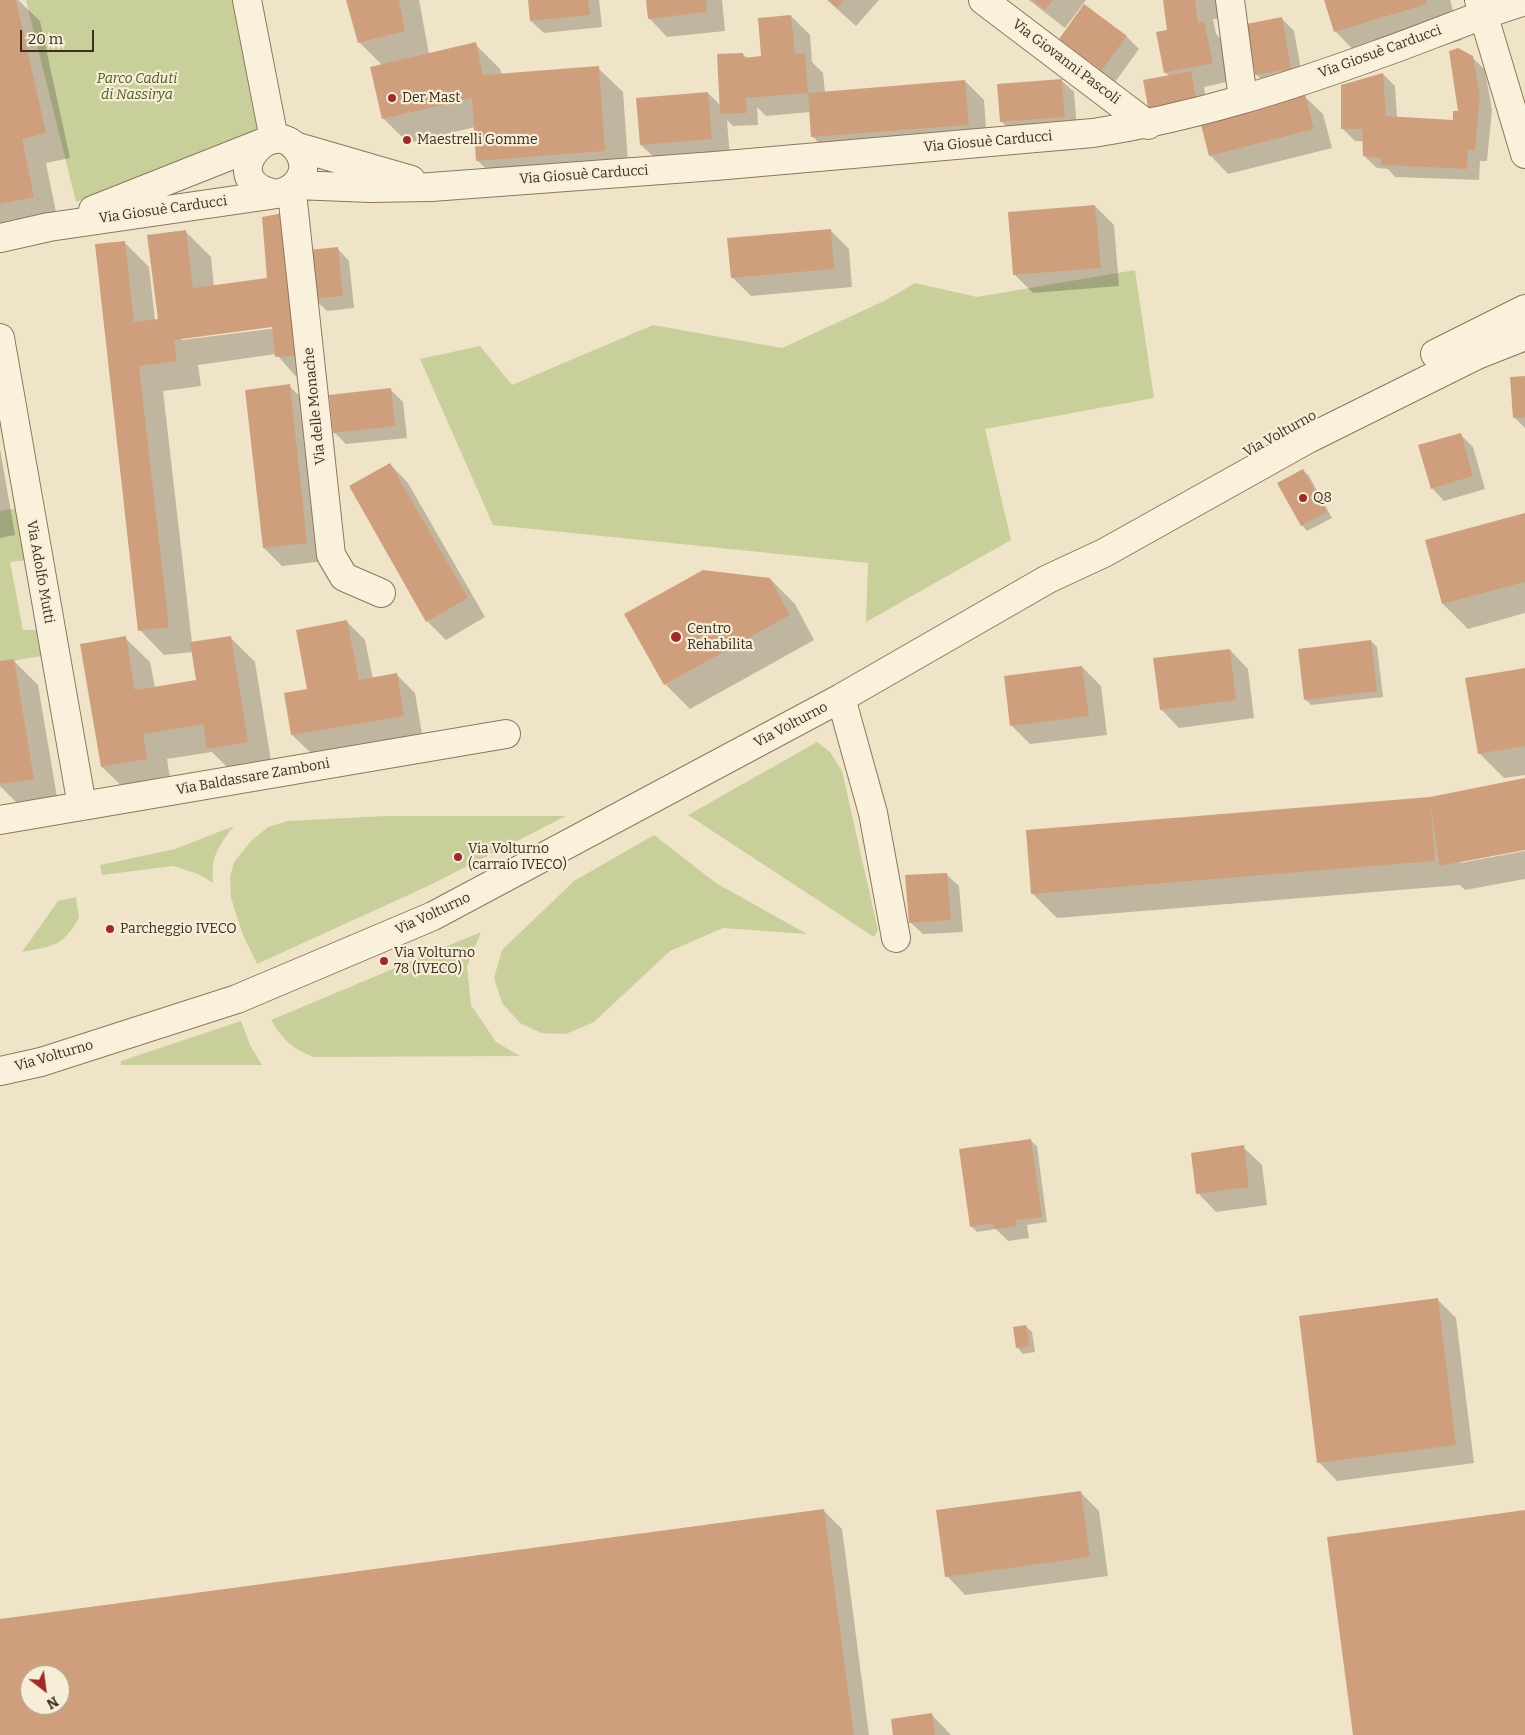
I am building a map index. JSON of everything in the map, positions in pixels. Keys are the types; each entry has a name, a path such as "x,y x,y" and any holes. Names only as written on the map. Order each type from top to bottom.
{"street":[{"path":"246,0 276,142 300,153 303,165 302,175 287,190"},
{"name":"Via Giovanni Pascoli","path":"983,0 1148,125"},
{"path":"1230,0 1243,99"},
{"name":"Via Giosuè Carducci","path":"431,187 276,142 255,148 248,168 251,179 265,192 431,187 1063,136 1148,125 1243,99 1379,54 1481,7 1525,1"},
{"path":"1481,7 1525,154"},
{"name":"Via Giosuè Carducci","path":"50,227 276,142"},
{"name":"Via Giosuè Carducci","path":"0,238 50,227 287,190"},
{"name":"Via delle Monache","path":"287,190 293,202 331,555 344,577 382,593"},
{"name":"Via Volturno","path":"1048,579 1092,539 1296,424 1525,309"},
{"name":"Via Volturno","path":"0,1071 41,1062 237,999 433,916 840,698 1048,579 1104,553 1308,439 1476,355 1525,336"},
{"name":"Via Adolfo Mutti","path":"0,338 82,806"},
{"name":"Via Volturno","path":"840,698 874,813 896,938"},
{"name":"Via Baldassare Zamboni","path":"0,820 506,734"}],"green space":[{"name":"Parco Caduti di Nassirya","path":"26,0 236,0 260,130 203,155 76,202"},
{"path":"1135,270 1154,398 985,429 1011,540 866,622 868,563 493,525 420,359 480,346 512,385 653,325 782,348 886,300 915,283 977,297"},
{"path":"18,508 27,560 10,562 23,630 37,630 41,656 0,663 0,511"},
{"path":"817,742 830,752 842,771 878,930 874,937 688,815"},
{"path":"386,816 566,816 428,886 257,964 243,935 231,898 230,877 234,862 251,841 268,827 288,821"},
{"path":"234,826 217,852 213,865 213,883 198,874 173,866 102,875 100,865 175,849"},
{"path":"654,835 716,883 807,934 723,928 670,951 594,1022 566,1034 541,1033 520,1023 502,1003 494,978 502,950 574,881"},
{"path":"76,897 79,918 67,935 56,944 22,952 58,901"},
{"path":"481,932 467,966 471,1005 496,1042 520,1056 314,1057 289,1043 271,1020"},
{"path":"241,1021 250,1045 262,1065 121,1065 121,1061"}],"building":[{"path":"0,0 16,0 46,133 22,139 34,197 0,204"},
{"path":"346,0 399,0 405,31 358,43"},
{"path":"528,0 588,0 590,15 530,21"},
{"path":"646,0 706,0 707,12 648,19"},
{"path":"828,0 844,0 837,8"},
{"path":"1032,0 1053,0 1045,10"},
{"path":"1163,0 1195,0 1198,23 1204,22 1213,63 1164,73 1156,32 1167,30"},
{"path":"1324,0 1425,0 1427,4 1334,32"},
{"path":"1084,4 1127,36 1102,70 1059,39"},
{"path":"791,15 795,54 805,53 808,93 746,98 747,113 720,114 717,54 743,53 743,58 761,56 758,18"},
{"path":"1282,17 1291,69 1255,75 1246,24"},
{"path":"476,42 483,75 599,66 605,151 476,161 472,98 382,119 370,67"},
{"path":"1458,48 1473,56 1480,97 1475,150 1468,149 1467,169 1381,165 1381,158 1363,156 1362,129 1341,129 1341,85 1383,73 1386,116 1453,120 1453,111 1458,111 1449,51"},
{"path":"1191,71 1197,103 1149,112 1143,80"},
{"path":"1062,79 1065,117 1000,122 997,84"},
{"path":"965,80 969,125 811,137 808,93"},
{"path":"708,92 712,139 640,145 636,98"},
{"path":"1305,94 1314,129 1209,156 1200,121"},
{"path":"1095,205 1101,268 1013,275 1008,212"},
{"path":"283,213 301,355 275,357 272,327 174,340 177,361 139,366 169,627 138,631 95,244 125,241 134,322 158,319 147,235 186,230 193,288 267,278 262,217"},
{"path":"831,229 834,269 731,278 727,238"},
{"path":"338,247 343,296 313,299 308,250"},
{"path":"1525,376 1525,417 1513,418 1510,377"},
{"path":"290,384 307,543 263,548 245,390"},
{"path":"391,388 395,426 333,433 329,395"},
{"path":"1461,433 1473,476 1431,489 1418,445"},
{"path":"390,463 468,598 426,622 349,486"},
{"path":"1303,469 1327,512 1301,526 1277,483"},
{"path":"1525,513 1525,582 1442,604 1425,540"},
{"path":"703,570 770,578 790,615 664,685 624,614"},
{"path":"347,620 359,680 397,673 404,716 291,735 284,693 307,689 296,630"},
{"path":"126,636 135,690 196,680 190,642 231,636 248,742 207,749 203,724 143,734 147,759 101,767 80,644"},
{"path":"1371,640 1377,691 1304,700 1298,649"},
{"path":"1230,649 1236,700 1160,710 1153,658"},
{"path":"14,659 34,779 0,784 0,661"},
{"path":"1082,666 1089,716 1010,726 1004,676"},
{"path":"1525,668 1525,746 1478,754 1465,678"},
{"path":"1525,778 1525,850 1439,866 1431,805 1435,861 1031,894 1026,830 1430,797"},
{"path":"947,873 951,920 909,923 905,875"},
{"path":"1031,1139 1042,1217 1016,1220 1017,1226 994,1229 993,1223 970,1227 959,1149"},
{"path":"1244,1145 1249,1187 1196,1194 1191,1153"},
{"path":"1438,1298 1456,1445 1317,1463 1299,1316"},
{"path":"1026,1325 1030,1346 1016,1348 1013,1327"},
{"path":"1081,1491 1090,1557 945,1577 936,1510"},
{"path":"824,1509 854,1735 0,1735 0,1619"},
{"path":"1525,1510 1525,1735 1353,1735 1327,1537"},
{"path":"932,1713 935,1735 893,1735 891,1719"}],"place":[{"name":"Der Mast","path":"392,98"},
{"name":"Maestrelli Gomme","path":"407,140"},
{"name":"Q8","path":"1303,498"},
{"name":"Centro Rehabilita","path":"676,637"},
{"name":"Via Volturno (carraio IVECO)","path":"458,857"},
{"name":"Parcheggio IVECO","path":"110,929"},
{"name":"Via Volturno 78 (IVECO)","path":"384,961"}]}
